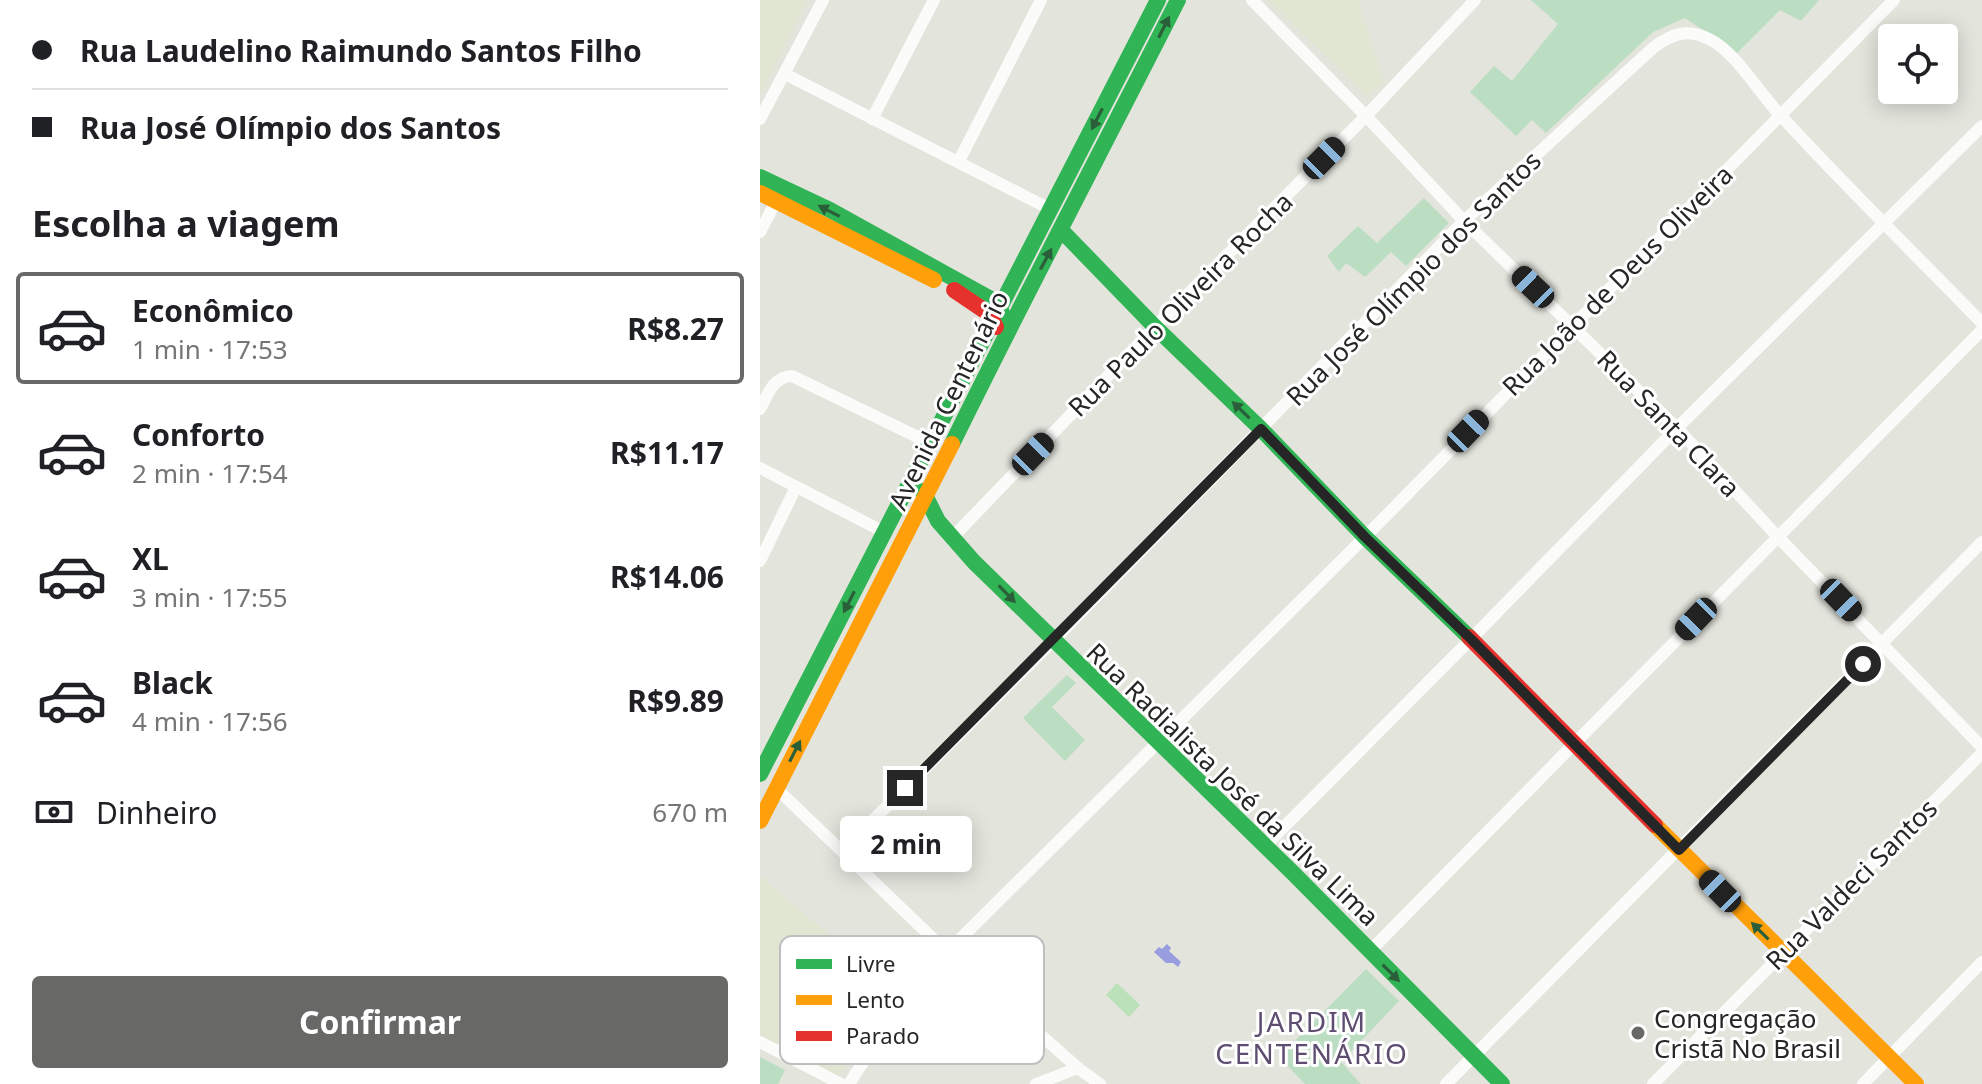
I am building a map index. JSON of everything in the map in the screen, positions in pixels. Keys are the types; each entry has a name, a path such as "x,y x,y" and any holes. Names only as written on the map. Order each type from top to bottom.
{"street":[{"path":"760,119 823,0"},
{"path":"872,119 934,0"},
{"path":"959,161 1041,0"},
{"name":"Avenida Centenário","path":"760,821 925,499 1050,209 1158,0"},
{"name":"Avenida Centenário","path":"760,774 930,443 1061,230 1178,0"},
{"name":"Rua Santa Clara","path":"1252,0 1464,221 1677,428 1982,750"},
{"name":"Rua Paulo Oliveira Rocha","path":"952,538 1155,327 1366,116 1475,0"},
{"name":"Rua João de Deus Oliveira","path":"963,936 1365,537 1894,0"},
{"name":"Rua José Olímpio dos Santos","path":"842,851 1053,641 1464,221 1654,47 1671,37 1694,32 1713,41 1725,50 1780,115"},
{"path":"785,74 1050,209"},
{"path":"1780,115 1982,323"},
{"path":"1265,846 1677,428 1982,126"},
{"path":"760,177 830,210 989,298 1001,325"},
{"path":"760,193 960,293 1001,325"},
{"path":"760,232 776,201"},
{"path":"1061,230 1916,1084"},
{"path":"1369,952 1982,330"},
{"path":"760,409 776,382 781,377 792,376 930,443"},
{"path":"760,468 884,532"},
{"name":"Rua Radialista José da Silva Lima","path":"917,471 925,499 952,538 1502,1084"},
{"path":"760,561 796,487"},
{"path":"1446,1084 1982,542"},
{"name":"Rua Valdeci Santos","path":"1653,1084 1982,750"},
{"path":"776,788 930,936"},
{"path":"1863,1084 1982,962"},
{"path":"1044,1038 1100,1084"},
{"path":"760,1042 780,1052"},
{"path":"802,1064 841,1084"},
{"name":"Rua João de Deus Oliveira","path":"849,1084 862,1064"},
{"path":"1036,1084 1078,1068"}],"shaded area":[{"path":"760,0 807,1 760,93"},
{"path":"1268,0 1358,0 1384,82 1367,96"},
{"path":"760,876 831,936 780,936 780,1045 760,1034"},
{"path":"813,1064 847,1064 838,1078"}],"green space":[{"path":"1531,0 1819,0 1801,21 1780,10 1737,53 1685,18 1653,32 1546,133 1532,120 1516,136 1470,92 1494,66 1512,81 1558,24"},
{"path":"1424,198 1449,223 1406,266 1391,252 1365,277 1346,263 1339,272 1327,256 1358,226 1377,243"},
{"path":"1067,675 1076,683 1052,707 1085,740 1065,761 1023,718"},
{"path":"1366,969 1399,1001 1341,1062 1361,1084 1305,1084 1279,1057"},
{"path":"1117,983 1140,1005 1129,1017 1106,995"},
{"path":"760,1057 785,1070 778,1084 760,1084"}],"water":[{"path":"1167,944 1171,948 1169,951 1181,962 1178,967 1166,963 1154,952"}],"traffic: fast":[{"path":"760,774 1158,0"},
{"path":"952,444 1178,0"},
{"path":"760,177 830,210 989,298 1005,319"},
{"path":"1061,230 1365,537 1469,637"},
{"path":"923,491 938,521 974,562 1293,873 1502,1084"}],"traffic: slow":[{"path":"760,193 934,280"},
{"path":"760,821 952,444"},
{"path":"1655,825 1916,1084"}],"traffic: jam":[{"path":"954,290 988,313 996,327"},
{"path":"1469,637 1655,825"}],"place":[{"name":"Congregação Cristã No Brasil","path":"1638,1033"}],"district":[{"name":"JARDIM CENTENÁRIO","path":"1312,1037"}],"route":[{"path":"905,788 1261,429 1679,850 1863,664"}]}
